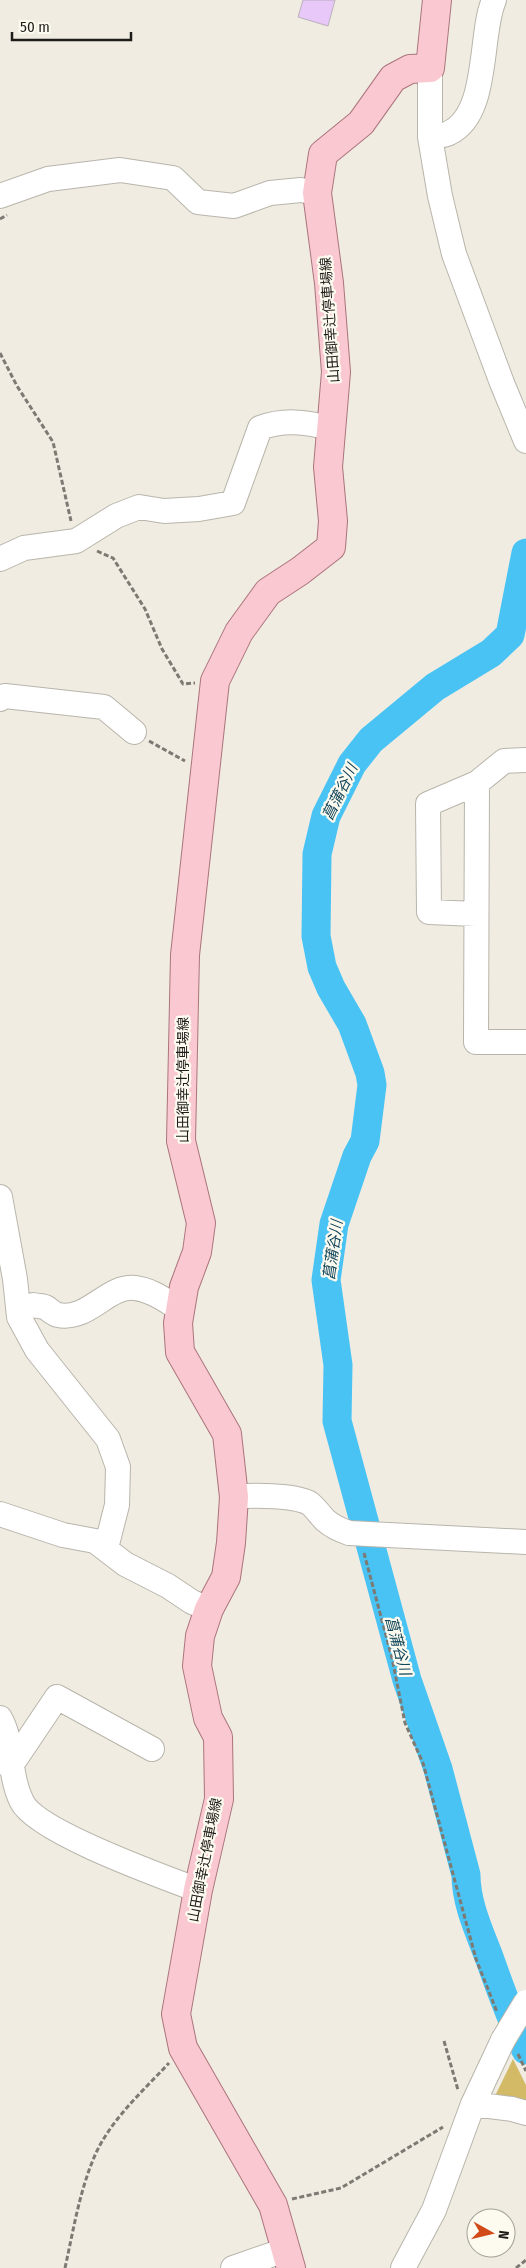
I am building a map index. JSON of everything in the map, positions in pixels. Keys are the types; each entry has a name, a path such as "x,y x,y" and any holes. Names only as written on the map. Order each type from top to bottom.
{"main road":[{"path":"430,68 437,0"},
{"name":"山田御幸辻停車場線","path":"288,2259 273,2205 183,2048 176,2014 198,1890 219,1799 218,1737 208,1718 196,1666 200,1636 209,1609 226,1578 231,1543 234,1497 227,1434 180,1352 178,1323 180,1309 184,1287 197,1252 201,1224 181,1141 184,955 215,681 239,632 268,592 300,572 331,547 333,521 328,467 336,372 329,283 317,193 323,154 361,123 393,78 410,69 430,68"}],"street":[{"path":"430,137 450,133 462,123 468,113 481,77 494,0"},
{"path":"430,68 430,137 440,196 454,254 502,383 526,440"},
{"path":"0,196 48,179 120,170 173,178 198,202 234,206 270,193 301,190 317,193"},
{"path":"0,559 24,548 76,541 116,516 139,507 164,511 199,510 233,503 260,428 277,422 305,422 331,428"},
{"path":"0,699 4,696 13,696 104,706 134,732"},
{"path":"476,914 429,912 428,804 477,783 504,761 526,760"},
{"path":"477,783 476,1042 526,1042"},
{"path":"0,1197 15,1279 17,1316 37,1350 108,1439 118,1467 117,1505 106,1548"},
{"path":"17,1316 45,1308 57,1315 73,1314 88,1310 122,1289 136,1288 152,1292 180,1309"},
{"path":"234,1497 248,1495 271,1498 289,1496 310,1503 335,1528 356,1540 422,1538 526,1542"},
{"path":"0,1514 63,1535 95,1541 125,1564 168,1586 192,1602 209,1609"},
{"path":"10,1767 57,1697 152,1749"},
{"path":"0,1718 9,1746 10,1767 23,1805 45,1822 104,1854 198,1890"},
{"path":"403,2268 434,2210 473,2104 510,2046 526,2002"},
{"path":"473,2104 526,2113"},
{"path":"233,2268 288,2259"}],"path":[{"path":"0,353 53,442 76,541 113,558 145,609 162,649 183,684 215,681"},
{"path":"134,732 205,772"},
{"path":"356,1540 392,1658 406,1723 422,1762 476,1958 500,2016"},
{"path":"444,2041 459,2094 473,2104"},
{"path":"510,2046 526,2071"},
{"path":"65,2268 84,2185 93,2158 114,2122 183,2048"},
{"path":"273,2205 301,2196 341,2188 449,2124 465,2127"},
{"path":"516,2268 526,2260"}],"shaded area":[{"path":"513,2059 526,2085 526,2104 495,2096"}],"building":[{"path":"303,0 335,0 328,26 298,17"}],"waterway":[{"name":"菖蒲谷川","path":"526,553 510,635 491,653 435,687 371,740 352,764 326,816 317,854 316,936 322,967 331,988 352,1024 370,1073 372,1085 365,1141 357,1156 334,1224 326,1280 338,1365 337,1421 407,1680 438,1769 466,1875 468,1896 474,1917 506,2004 526,2050"}]}
